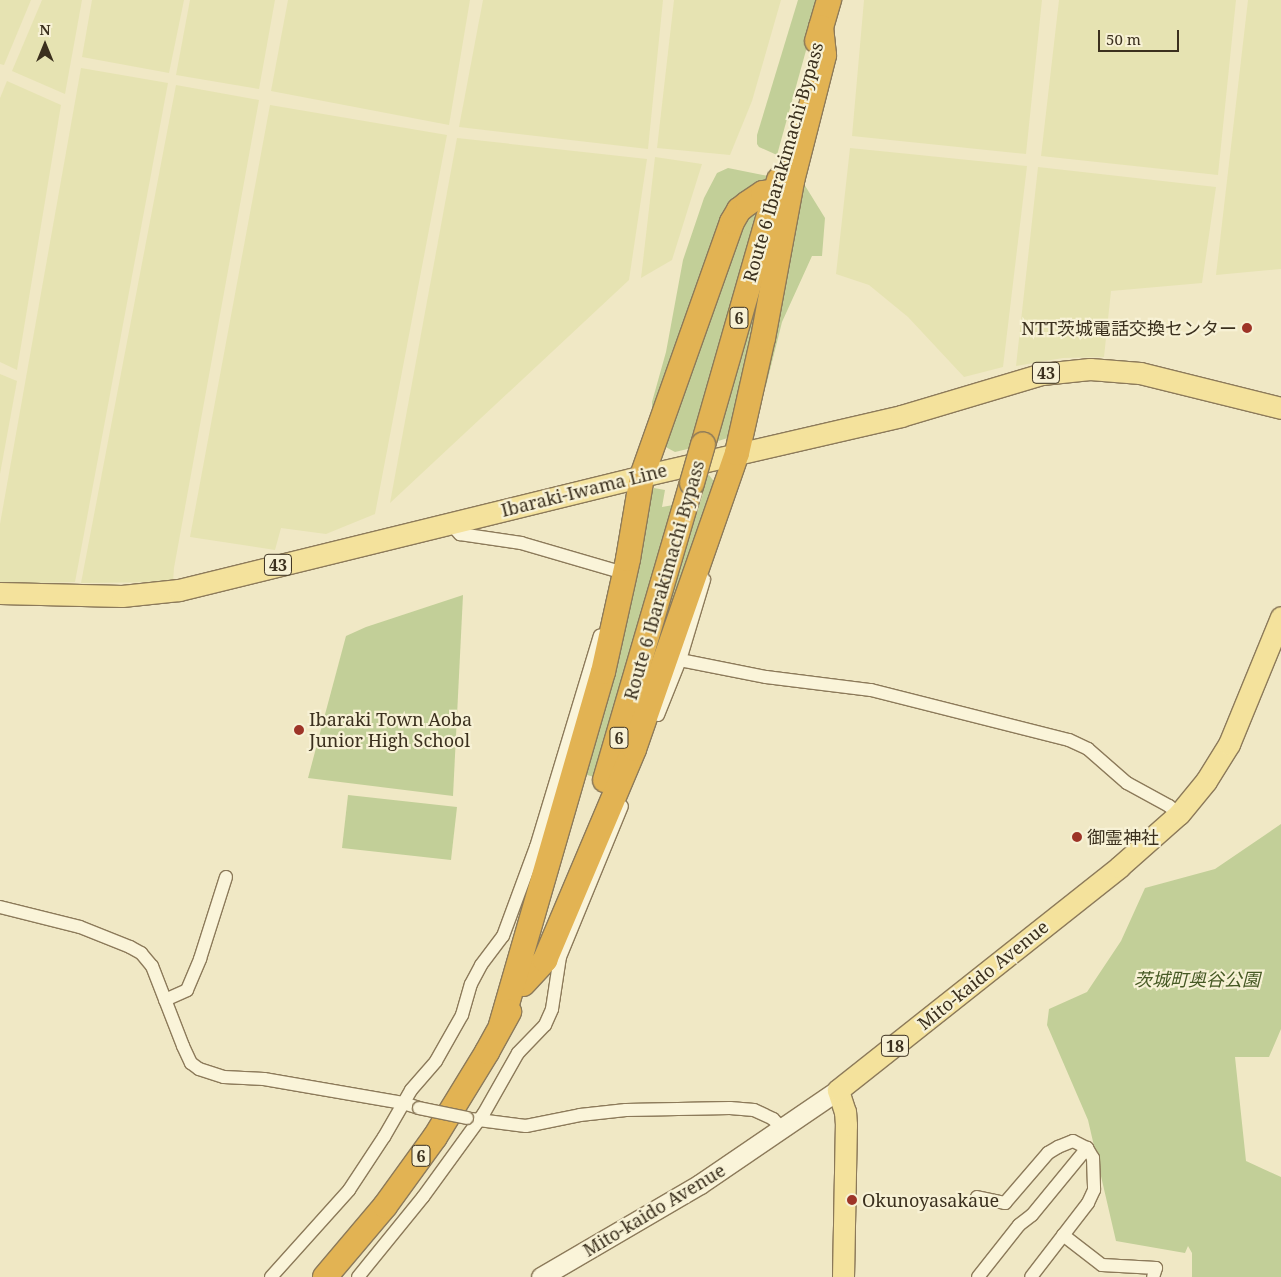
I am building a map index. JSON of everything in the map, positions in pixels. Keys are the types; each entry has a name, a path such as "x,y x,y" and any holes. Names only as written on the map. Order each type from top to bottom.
{"highway":[{"name":"Route 6 Ibarakimachi Bypass","path":"325,1277 385,1206 435,1137 502,1025 523,984 566,888 614,755 703,445 782,183 829,0"},
{"path":"523,984 545,960 577,888 634,749 702,548 737,453 763,338 782,183"},
{"path":"502,1025 600,681 622,565 642,476 732,222 739,210 763,193 782,183"}],"main road":[{"name":"Ibaraki-Iwama Line","path":"0,593 150,595 179,590 737,453 902,416 1028,376 1067,370 1140,373 1281,408"},
{"name":"Mito-kaido Avenue","path":"838,1090 1119,867 1179,814 1206,781 1229,744 1281,618"},
{"path":"838,1090 845,1112 846,1125 843,1277"}],"street":[{"path":"270,1277 349,1190 384,1137 403,1103 444,1048 462,1015 471,984 481,965 503,936 536,847 622,565 521,543 460,534 450,523"},
{"path":"358,1277 423,1197 472,1119 518,1053 545,1024 552,1010 560,957 607,847 680,660 704,582 705,565 702,548"},
{"path":"680,660 766,677 870,690 1069,740 1088,749 1127,783 1169,806 1179,814"},
{"path":"165,1000 187,990 200,959 226,877"},
{"path":"0,907 80,928 130,946 152,966 191,1063 199,1069 224,1077 264,1080 403,1103 472,1119 526,1126 580,1115 626,1110 730,1108 754,1110 773,1119 783,1129"},
{"name":"Mito-kaido Avenue","path":"541,1277 700,1184 838,1090"},
{"path":"977,1197 1005,1203 1053,1150 1073,1141 1086,1148 1093,1158 1094,1190 1088,1203 1032,1277"},
{"path":"978,1277 1019,1225 1032,1215 1086,1148"},
{"path":"1063,1236 1102,1265 1156,1268 1153,1277"},
{"path":"1096,1277 1102,1265"}],"shaded area":[{"path":"0,0 31,0 4,65 0,64"},
{"path":"42,0 82,0 65,94 12,71"},
{"path":"92,0 184,0 169,73 82,57"},
{"path":"190,0 275,0 259,89 176,75"},
{"path":"288,0 470,0 449,125 271,91"},
{"path":"483,0 663,0 648,149 459,127"},
{"path":"674,0 781,0 752,101 730,155 657,148"},
{"path":"864,0 1042,0 1026,154 852,136"},
{"path":"1059,0 1236,0 1218,175 1041,156"},
{"path":"1248,0 1281,0 1281,269 1216,275"},
{"path":"81,68 168,83 75,582 0,584 0,524"},
{"path":"7,81 61,105 17,370 0,362 0,98"},
{"path":"176,85 259,100 173,582 81,583"},
{"path":"270,105 447,135 375,514 326,534 281,528 275,550 190,537"},
{"path":"457,138 647,159 629,280 390,503"},
{"path":"850,148 1027,166 1003,367 964,377 908,317 869,285 836,274"},
{"path":"655,157 702,164 672,260 641,278"},
{"path":"1038,167 1216,187 1202,283 1111,291 1104,357 1063,358 1016,366"},
{"path":"0,374 17,381 0,474"}],"green space":[{"path":"798,0 820,0 777,155 759,147 757,135"},
{"path":"728,168 768,176 765,183 756,191 652,426 652,402 666,352 683,260 704,198 717,173"},
{"path":"804,184 825,218 822,256 812,256 782,322 766,386 763,383"},
{"path":"768,198 696,447 675,452 660,444 738,220"},
{"path":"779,208 737,435 712,443"},
{"path":"709,475 719,488 630,729 702,477"},
{"path":"654,488 665,490 662,507 679,504 597,778 581,773 647,499"},
{"path":"463,595 453,796 308,778 346,636 366,627"},
{"path":"348,795 457,807 451,860 342,848"},
{"name":"茨城町奥谷公園","path":"1281,824 1281,1029 1269,1057 1235,1057 1246,1161 1281,1177 1281,1277 1192,1277 1192,1253 1188,1246 1185,1253 1116,1241 1088,1120 1047,1025 1049,1009 1087,992 1121,941 1145,888 1215,869"}],"place":[{"name":"NTT茨城電話交換センター","path":"1247,328"},
{"name":"Ibaraki Town Aoba Junior High School","path":"299,730"},
{"name":"御霊神社","path":"1077,837"},
{"name":"Okunoyasakaue","path":"852,1200"}]}
